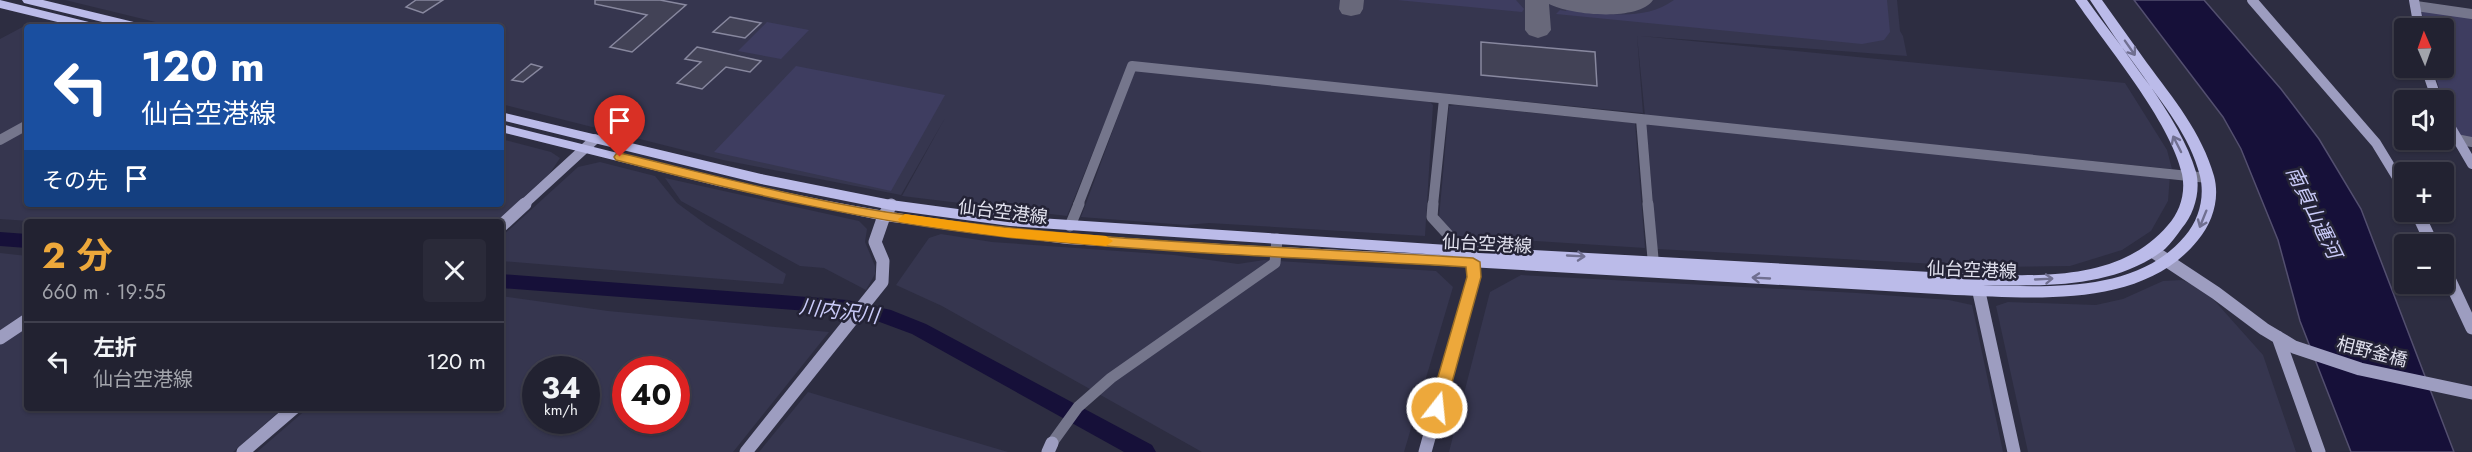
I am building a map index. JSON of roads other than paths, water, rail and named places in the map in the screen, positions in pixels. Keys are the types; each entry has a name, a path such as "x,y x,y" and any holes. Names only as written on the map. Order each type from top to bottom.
{"main road":[{"path":"28,0 126,24"},
{"name":"仙台空港線","path":"1977,284 2074,277 2107,271 2154,252 2166,241 2183,216 2188,201 2190,175 2179,146 2159,111 2081,0"},
{"name":"仙台空港線","path":"504,117 718,181 1056,238 1277,245 2090,289 2121,282 2150,271 2167,261 2193,239 2204,220 2208,204 2208,178 2198,151 2180,118 2096,0"},
{"path":"0,4 81,24"},
{"name":"仙台空港線","path":"504,129 590,144"},
{"name":"仙台空港線","path":"888,211 1277,245"}],"street":[{"path":"2252,0 2376,143 2394,173"},
{"path":"2417,18 2415,3 2472,14"},
{"path":"1070,226 1132,66 2208,178"},
{"path":"1425,452 1474,277 1468,256 1432,218 1444,99"},
{"path":"1641,119 1654,266"},
{"path":"0,140 24,127"},
{"path":"2454,135 2472,164"},
{"path":"2456,139 2472,142"},
{"path":"504,223 590,144"},
{"path":"746,452 882,282 885,261 875,242 888,211"},
{"path":"1050,447 1060,428 1084,402 1126,367 1275,263 1277,245"},
{"name":"相野釜橋","path":"2154,252 2294,347 2326,360 2360,369 2472,393"},
{"path":"1977,284 2014,452"},
{"path":"2454,289 2472,328"},
{"path":"0,338 24,322"},
{"path":"2278,338 2319,452"},
{"path":"243,452 291,411"}],"water":[{"name":"南貞山運河","path":"2134,0 2204,0 2281,89 2319,139 2361,209 2454,452 2351,452 2300,321 2278,240 2241,149 2223,117"}],"waterway":[{"name":"川内沢川","path":"0,239 24,241"},
{"name":"川内沢川","path":"504,281 847,307 875,313 919,329 1144,452"}]}
